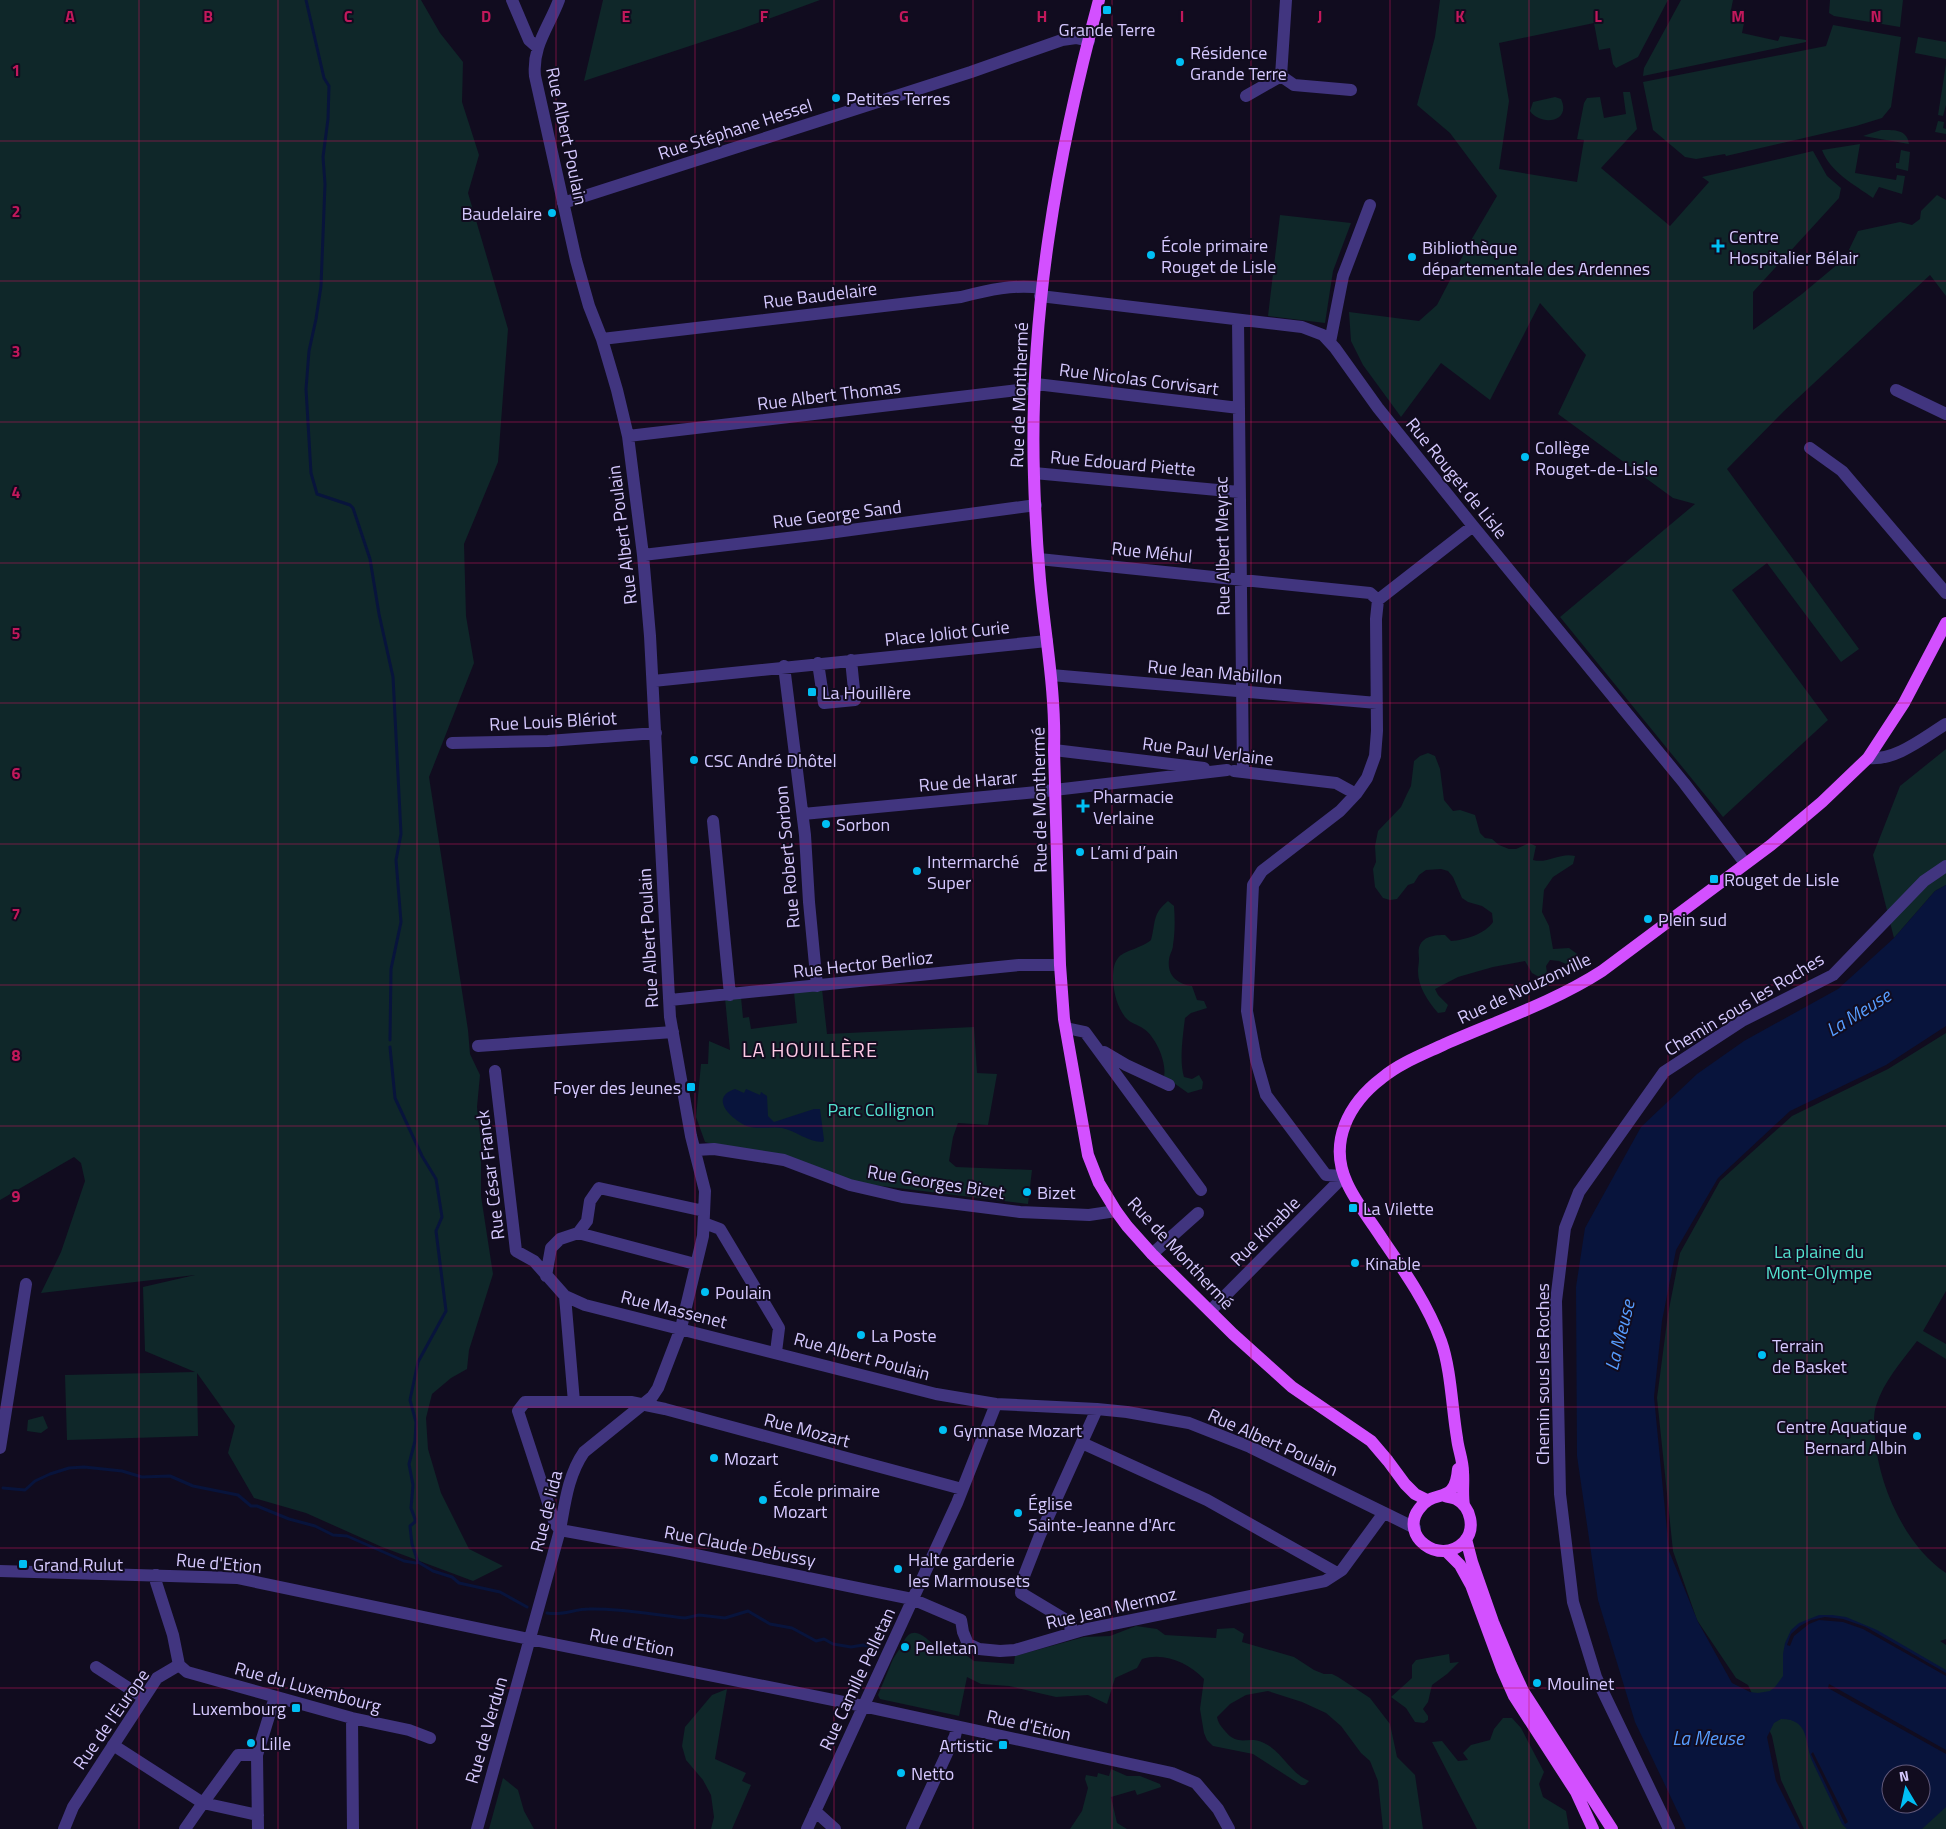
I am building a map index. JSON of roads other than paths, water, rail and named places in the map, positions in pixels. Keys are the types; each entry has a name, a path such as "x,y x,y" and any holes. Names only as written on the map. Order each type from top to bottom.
{"main road":[{"name":"Rue de Monthermé","path":"1099,0 1067,130 1041,292 1034,473 1039,559 1055,720 1054,750 1060,965 1066,1028 1088,1155 1099,1183 1116,1211 1152,1254 1232,1334 1292,1386 1371,1441 1415,1494 1427,1500"},
{"name":"Rue de Nouzonville","path":"1612,1829 1523,1691 1493,1622 1466,1539 1471,1521 1464,1505 1462,1492 1463,1470 1442,1343 1411,1281 1358,1203 1344,1176 1340,1162 1339,1145 1343,1127 1350,1111 1360,1098 1382,1077 1415,1058 1587,981 1771,845 1822,802 1868,758 1904,703 1946,623"},
{"name":"Rue de Nouzonville","path":"1445,1496 1456,1482 1458,1470 1457,1442"},
{"name":"Rue de Monthermé","path":"1397,1474 1416,1514"},
{"path":"1464,1505 1456,1499 1445,1496 1427,1500 1416,1514 1415,1528 1418,1537 1426,1546 1435,1551 1447,1552 1458,1548 1466,1539"},
{"path":"1447,1552 1460,1565 1470,1585 1502,1670 1514,1696 1576,1792 1593,1829"}],"street":[{"path":"512,0 529,40 537,47"},
{"name":"Rue Albert Poulain","path":"559,0 537,47 533,62 563,202 589,306 602,339 628,436 642,555 653,680 673,1032 695,1150 705,1191 704,1217 720,1229 775,1321 778,1328 776,1352 936,1394 996,1404 1127,1412 1189,1424 1250,1447 1383,1514 1415,1528"},
{"path":"1281,76 1286,0"},
{"name":"Rue Stéphane Hessel","path":"563,202 971,72 1062,40 1076,38 1088,41"},
{"path":"1281,76 1294,86 1350,90"},
{"path":"1246,96 1281,76"},
{"path":"1330,342 1343,276 1370,205"},
{"name":"Rue Baudelaire","path":"602,339 961,296 1008,287 1041,292"},
{"name":"Rue Rouget de Lisle","path":"1041,292 1302,328 1323,335 1378,408 1472,526 1684,783 1745,863"},
{"name":"Rue Albert Meyrac","path":"1238,320 1243,772"},
{"name":"Rue Nicolas Corvisart","path":"1036,386 1239,408"},
{"name":"Rue Albert Thomas","path":"628,436 1036,386"},
{"path":"1896,390 1946,414"},
{"path":"1810,448 1842,471 1946,593"},
{"name":"Rue Edouard Piette","path":"1034,473 1239,492"},
{"name":"Rue George Sand","path":"642,555 821,534 1036,505"},
{"path":"1344,1176 1326,1175 1266,1095 1256,1060 1247,1011 1253,885 1262,871 1340,811 1356,794 1367,778 1375,756 1377,731 1376,618 1378,600 1472,526"},
{"name":"Rue Méhul","path":"1039,559 1370,593 1378,600"},
{"name":"Place Joliot Curie","path":"653,680 1047,640"},
{"path":"818,663 824,702 855,700 851,660"},
{"name":"Rue Robert Sorbon","path":"784,666 803,814 817,986"},
{"name":"Rue Jean Mabillon","path":"1051,675 1377,703"},
{"path":"1868,758 1878,759 1894,755 1946,724"},
{"name":"Rue Louis Blériot","path":"452,743 548,741 656,733"},
{"name":"Rue Paul Verlaine","path":"1054,750 1336,784 1356,794"},
{"name":"Rue de Harar","path":"803,814 1227,770"},
{"path":"713,821 730,995"},
{"name":"Chemin sous les Roches","path":"1668,1828 1596,1677 1573,1602 1560,1494 1556,1301 1565,1228 1579,1192 1664,1072 1742,1021 1832,975 1924,881 1946,866"},
{"name":"Rue Hector Berlioz","path":"670,1000 1019,965 1060,965"},
{"path":"1066,1028 1085,1032 1201,1190"},
{"name":"Rue Albert Poulain","path":"478,1046 673,1032"},
{"path":"1097,1048 1134,1069 1168,1085"},
{"name":"Rue César Franck","path":"495,1071 516,1251 534,1261 565,1296"},
{"name":"Rue Georges Bizet","path":"695,1150 714,1149 784,1160 850,1185 902,1197 1020,1212 1089,1215 1116,1211"},
{"name":"Rue Kinable","path":"1210,1311 1344,1176"},
{"path":"546,1276 551,1248 560,1239 578,1232 587,1221 590,1201 599,1188 704,1217"},
{"path":"1152,1254 1198,1213"},
{"name":"Rue de Iida","path":"530,1639 560,1530 569,1483 577,1461 594,1442 652,1397 658,1388 681,1328 702,1236 704,1217"},
{"path":"578,1232 695,1264"},
{"path":"0,1448 26,1284"},
{"path":"565,1296 574,1402"},
{"name":"Rue Massenet","path":"565,1296 585,1304 776,1352"},
{"name":"Rue Mozart","path":"560,1530 555,1524 518,1411 525,1402 630,1402 642,1404 962,1489"},
{"name":"Rue Camille Pelletan","path":"807,1829 962,1489 996,1404"},
{"path":"1070,1634 1071,1623 1021,1593 1022,1580 1040,1535 1097,1409"},
{"path":"1082,1443 1207,1500 1338,1573"},
{"name":"Rue Jean Mermoz","path":"912,1599 961,1620 968,1644 979,1649 1014,1650 1070,1634 1325,1581 1342,1570 1383,1514"},
{"name":"Rue Claude Debussy","path":"560,1530 912,1599"},
{"name":"Rue d'Etion","path":"0,1571 237,1578 863,1706 957,1728 1172,1773 1196,1783 1218,1809 1229,1829"},
{"path":"156,1575 156,1582 173,1635 179,1665"},
{"name":"Rue de Verdun","path":"477,1829 530,1639"},
{"name":"Rue du Luxembourg","path":"179,1665 187,1672 352,1718 409,1730 430,1738"},
{"name":"Rue de l'Europe","path":"64,1829 73,1806 157,1678 179,1665"},
{"path":"96,1668 144,1698"},
{"path":"258,1829 257,1755 275,1697"},
{"path":"352,1718 353,1829"},
{"path":"912,1829 957,1728"},
{"path":"113,1745 203,1803 258,1814"},
{"path":"185,1829 238,1755 257,1755"},
{"path":"815,1811 835,1829"}],"water":[{"name":"La Meuse","path":"1946,885 1946,1026 1886,1065 1790,1111 1718,1178 1676,1250 1662,1321 1654,1397 1669,1551 1698,1622 1732,1683 1750,1692 1770,1691 1783,1676 1783,1654 1785,1643 1791,1630 1799,1623 1819,1615 1846,1617 1877,1630 1946,1670 1946,1807 1922,1829 1847,1829 1842,1824 1813,1763 1802,1728 1791,1720 1781,1719 1774,1723 1767,1737 1776,1781 1800,1829 1686,1829 1635,1722 1598,1600 1577,1456 1576,1287 1585,1228 1641,1127 1697,1074 1744,1041 1838,989 1894,938 1935,891"},
{"path":"735,1089 744,1093 746,1089 760,1095 761,1092 767,1096 768,1116 774,1122 814,1109 820,1109 823,1142 817,1142 782,1128 756,1128 741,1123 729,1114 723,1103 723,1098 727,1093"}],"waterway":[{"path":"306,0 324,78 329,86 328,119 323,157 325,184 321,286 309,351 306,389 311,473 317,494 350,505 353,508 370,559 379,614 393,677 401,834 396,860 401,922 391,969 390,1040"},
{"path":"390,1047 395,1098 422,1156 436,1179 442,1217 436,1231 446,1311 418,1362 410,1400 416,1422 415,1441 409,1464 413,1485 411,1508 415,1522 410,1526 412,1544 418,1562"},
{"path":"3,1488 25,1490 35,1481 69,1468 84,1467 122,1471 142,1477 170,1476 193,1486 238,1495 251,1506 257,1506 289,1519 315,1526 333,1535 347,1536 404,1561 418,1562 433,1571 452,1577 459,1583 500,1592 527,1607"},
{"path":"547,1613 558,1614 584,1609 601,1609 685,1618 699,1615 725,1618 748,1611 770,1624 792,1628 816,1641 824,1639 833,1644 851,1647 863,1645 876,1648"}],"place":[{"name":"Grande Terre","path":"1107,10"},
{"name":"Résidence Grande Terre","path":"1180,62"},
{"name":"Petites Terres","path":"836,98"},
{"name":"Baudelaire","path":"552,213"},
{"name":"Centre Hospitalier Bélair","path":"1718,246"},
{"name":"École primaire Rouget de Lisle","path":"1151,255"},
{"name":"Bibliothèque départementale des Ardennes","path":"1412,257"},
{"name":"Collège Rouget-de-Lisle","path":"1525,457"},
{"name":"La Houillère","path":"812,692"},
{"name":"CSC André Dhôtel","path":"694,760"},
{"name":"Pharmacie Verlaine","path":"1083,806"},
{"name":"Sorbon","path":"826,824"},
{"name":"L’ami d’pain","path":"1080,852"},
{"name":"Intermarché Super","path":"917,871"},
{"name":"Rouget de Lisle","path":"1714,879"},
{"name":"Plein sud","path":"1648,919"},
{"name":"Foyer des Jeunes","path":"691,1087"},
{"name":"Bizet","path":"1027,1192"},
{"name":"La Vilette","path":"1353,1208"},
{"name":"Kinable","path":"1355,1263"},
{"name":"Poulain","path":"705,1292"},
{"name":"La Poste","path":"861,1335"},
{"name":"Terrain de Basket","path":"1762,1355"},
{"name":"Gymnase Mozart","path":"943,1430"},
{"name":"Centre Aquatique Bernard Albin","path":"1917,1436"},
{"name":"Mozart","path":"714,1458"},
{"name":"École primaire Mozart","path":"763,1500"},
{"name":"Église Sainte-Jeanne d'Arc","path":"1018,1513"},
{"name":"Grand Rulut","path":"23,1564"},
{"name":"Halte garderie les Marmousets","path":"898,1569"},
{"name":"Pelletan","path":"905,1647"},
{"name":"Moulinet","path":"1537,1683"},
{"name":"Luxembourg","path":"296,1708"},
{"name":"Lille","path":"251,1743"},
{"name":"Artistic","path":"1003,1745"},
{"name":"Netto","path":"901,1773"}],"district":[{"name":"LA HOUILLÈRE","path":"810,1049"}],"park label":[{"name":"Parc Collignon","path":"881,1109"},
{"name":"La plaine du Mont-Olympe","path":"1819,1261"}]}
